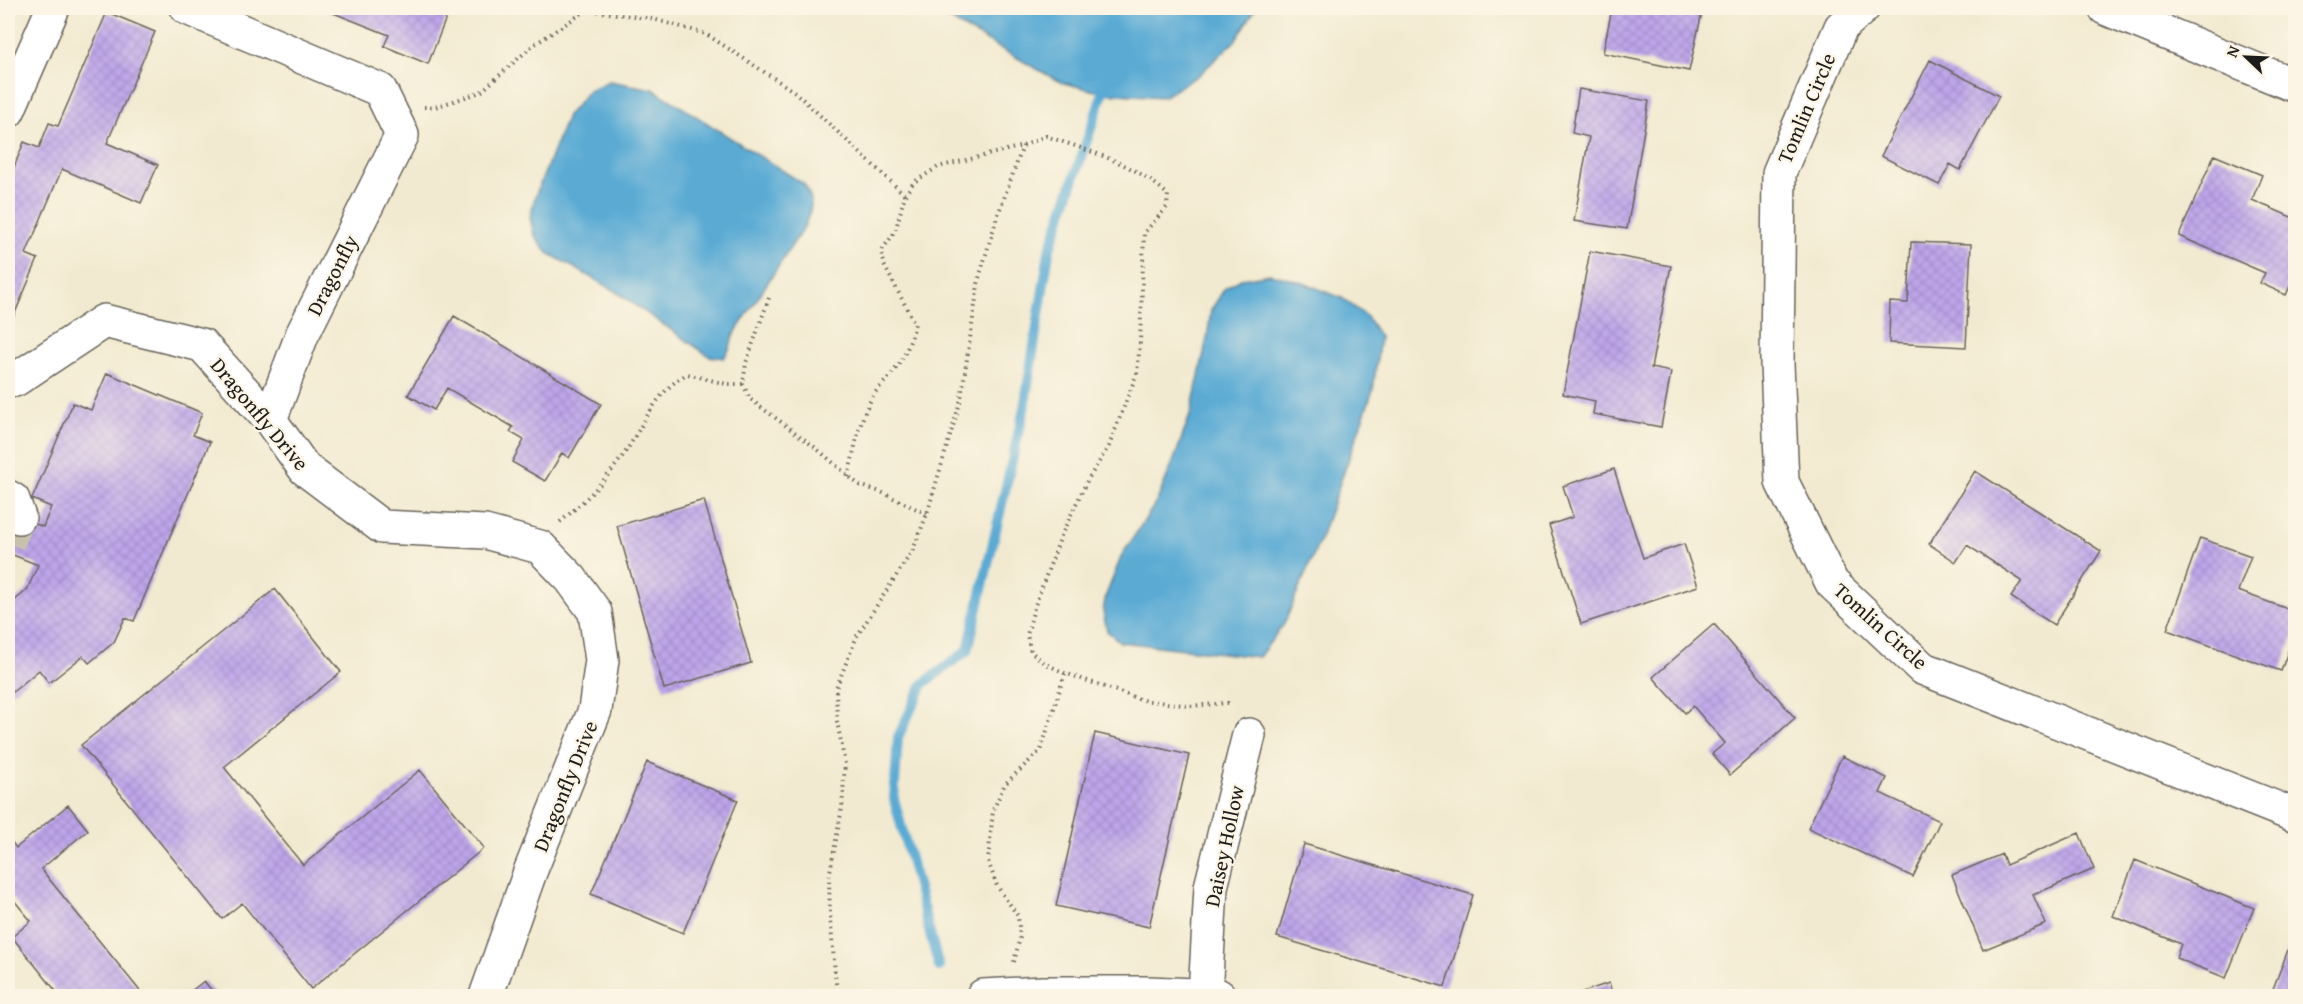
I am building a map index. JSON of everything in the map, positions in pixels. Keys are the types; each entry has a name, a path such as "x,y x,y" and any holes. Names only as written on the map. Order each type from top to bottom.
{"street":[{"path":"8,111 53,8"},
{"path":"187,8 380,90 395,122"},
{"name":"Tomlin Circle","path":"1863,8 1840,27 1779,173 1777,364 1782,482 1832,583 1922,668 2295,816"},
{"path":"2105,8 2295,86"},
{"name":"Dragonfly","path":"270,420 302,335 395,122"},
{"name":"Dragonfly Drive","path":"8,381 15,380 104,321 202,345 270,420 305,469 382,527 485,532 540,547 571,579 596,612 602,660 595,710 527,882 497,994"},
{"name":"Daisey Hollow","path":"1210,996 1211,887 1249,735"},
{"path":"983,996 1042,993 1210,996"}],"path":[{"path":"395,122 481,92 532,46 587,10 653,19 706,34 795,92 905,195"},
{"path":"848,477 854,441 863,417 874,394 900,361 910,343 915,324 884,265 882,250 895,231 905,195 914,182 938,167 1023,146 1046,136 1112,159 1156,182 1168,195 1167,207 1144,233 1137,373 1109,446 1087,481 1061,536 1034,608 1027,635 1031,652 1046,664 1142,700 1190,706 1228,703 1242,718 1249,735"},
{"path":"836,984 830,915 830,877 842,808 845,764 837,721 836,688 857,636 913,550 927,514 961,399 979,278 996,220 1023,146"},
{"path":"769,298 746,363 743,384 750,399 816,448 859,485 881,492 927,514"},
{"path":"540,547 550,530 571,514 605,480 641,430 661,394 676,380 687,374 726,384 743,384"},
{"path":"1011,972 1020,937 1018,916 997,886 988,861 993,810 1005,784 1041,750 1065,673"}],"water":[{"path":"933,8 1256,8 1236,40 1199,75 1163,97 1103,93 1060,82 938,13"},
{"path":"609,81 653,89 804,184 810,196 810,210 804,227 733,336 724,358 709,356 610,288 548,253 534,235 530,217 535,197 567,116 589,90"},
{"path":"1270,274 1301,282 1342,298 1367,317 1380,337 1373,390 1320,540 1284,624 1259,657 1120,642 1107,631 1103,611 1106,595 1122,555 1157,501 1175,457 1191,412 1211,310 1225,288 1241,279"}],"building":[{"path":"321,8 434,8 448,13 428,64 384,46 389,35"},
{"path":"1612,8 1703,8 1689,71 1603,53"},
{"path":"107,12 155,32 107,143 158,165 141,203 62,169 26,254 38,259 12,320 8,319 8,182 24,142 39,148 49,123 58,126"},
{"path":"1930,60 1999,96 1960,170 1950,164 1939,185 1881,156"},
{"path":"1579,89 1649,101 1627,229 1574,221 1589,137 1572,133"},
{"path":"2214,155 2262,175 2252,200 2296,219 2296,273 2286,295 2260,283 2265,273 2179,236"},
{"path":"1911,242 1971,244 1966,347 1889,343 1890,302 1908,303"},
{"path":"1590,251 1671,266 1651,368 1671,372 1661,427 1593,414 1595,401 1563,394"},
{"path":"454,316 601,404 569,458 562,453 545,481 512,462 524,440 510,432 513,427 447,388 434,410 408,395"},
{"path":"107,373 202,413 193,435 210,442 134,621 125,618 114,642 89,663 83,656 49,683 39,670 8,696 8,606 27,590 38,565 8,553 8,512 43,527 51,507 32,499 73,403 91,410"},
{"path":"1614,469 1643,558 1684,544 1698,586 1581,624 1549,525 1573,517 1563,486"},
{"path":"1975,471 2101,551 2054,625 2011,597 2022,581 1967,545 1956,562 1929,544"},
{"path":"704,500 751,663 664,689 617,526"},
{"path":"2200,538 2251,556 2238,591 2296,612 2296,629 2281,671 2167,630"},
{"path":"275,589 341,672 224,767 303,865 420,770 484,848 311,989 242,903 222,919 81,745"},
{"path":"1714,624 1795,718 1730,775 1712,754 1725,743 1693,706 1685,713 1653,677"},
{"path":"1095,733 1189,755 1149,927 1056,906"},
{"path":"1842,756 1887,778 1880,793 1940,821 1913,877 1808,828"},
{"path":"647,762 738,800 683,933 591,894"},
{"path":"68,805 88,830 41,869 144,996 60,996 12,937 31,921 8,893 8,837 16,848"},
{"path":"2079,833 2094,869 2033,895 2046,924 1983,950 1952,875 2002,854 2006,865"},
{"path":"1304,844 1473,895 1445,987 1277,937"},
{"path":"2135,860 2254,908 2226,978 2176,958 2181,944 2113,916"},
{"path":"2293,937 2296,937 2296,996 2271,994"},
{"path":"204,981 216,996 185,996"},
{"path":"1609,983 1613,996 1571,996"}],"waterway":[{"path":"939,967 894,799 898,737 923,684 968,650 1024,409 1049,252 1107,81"}],"tunnel":[{"path":"8,543 19,517"}]}
